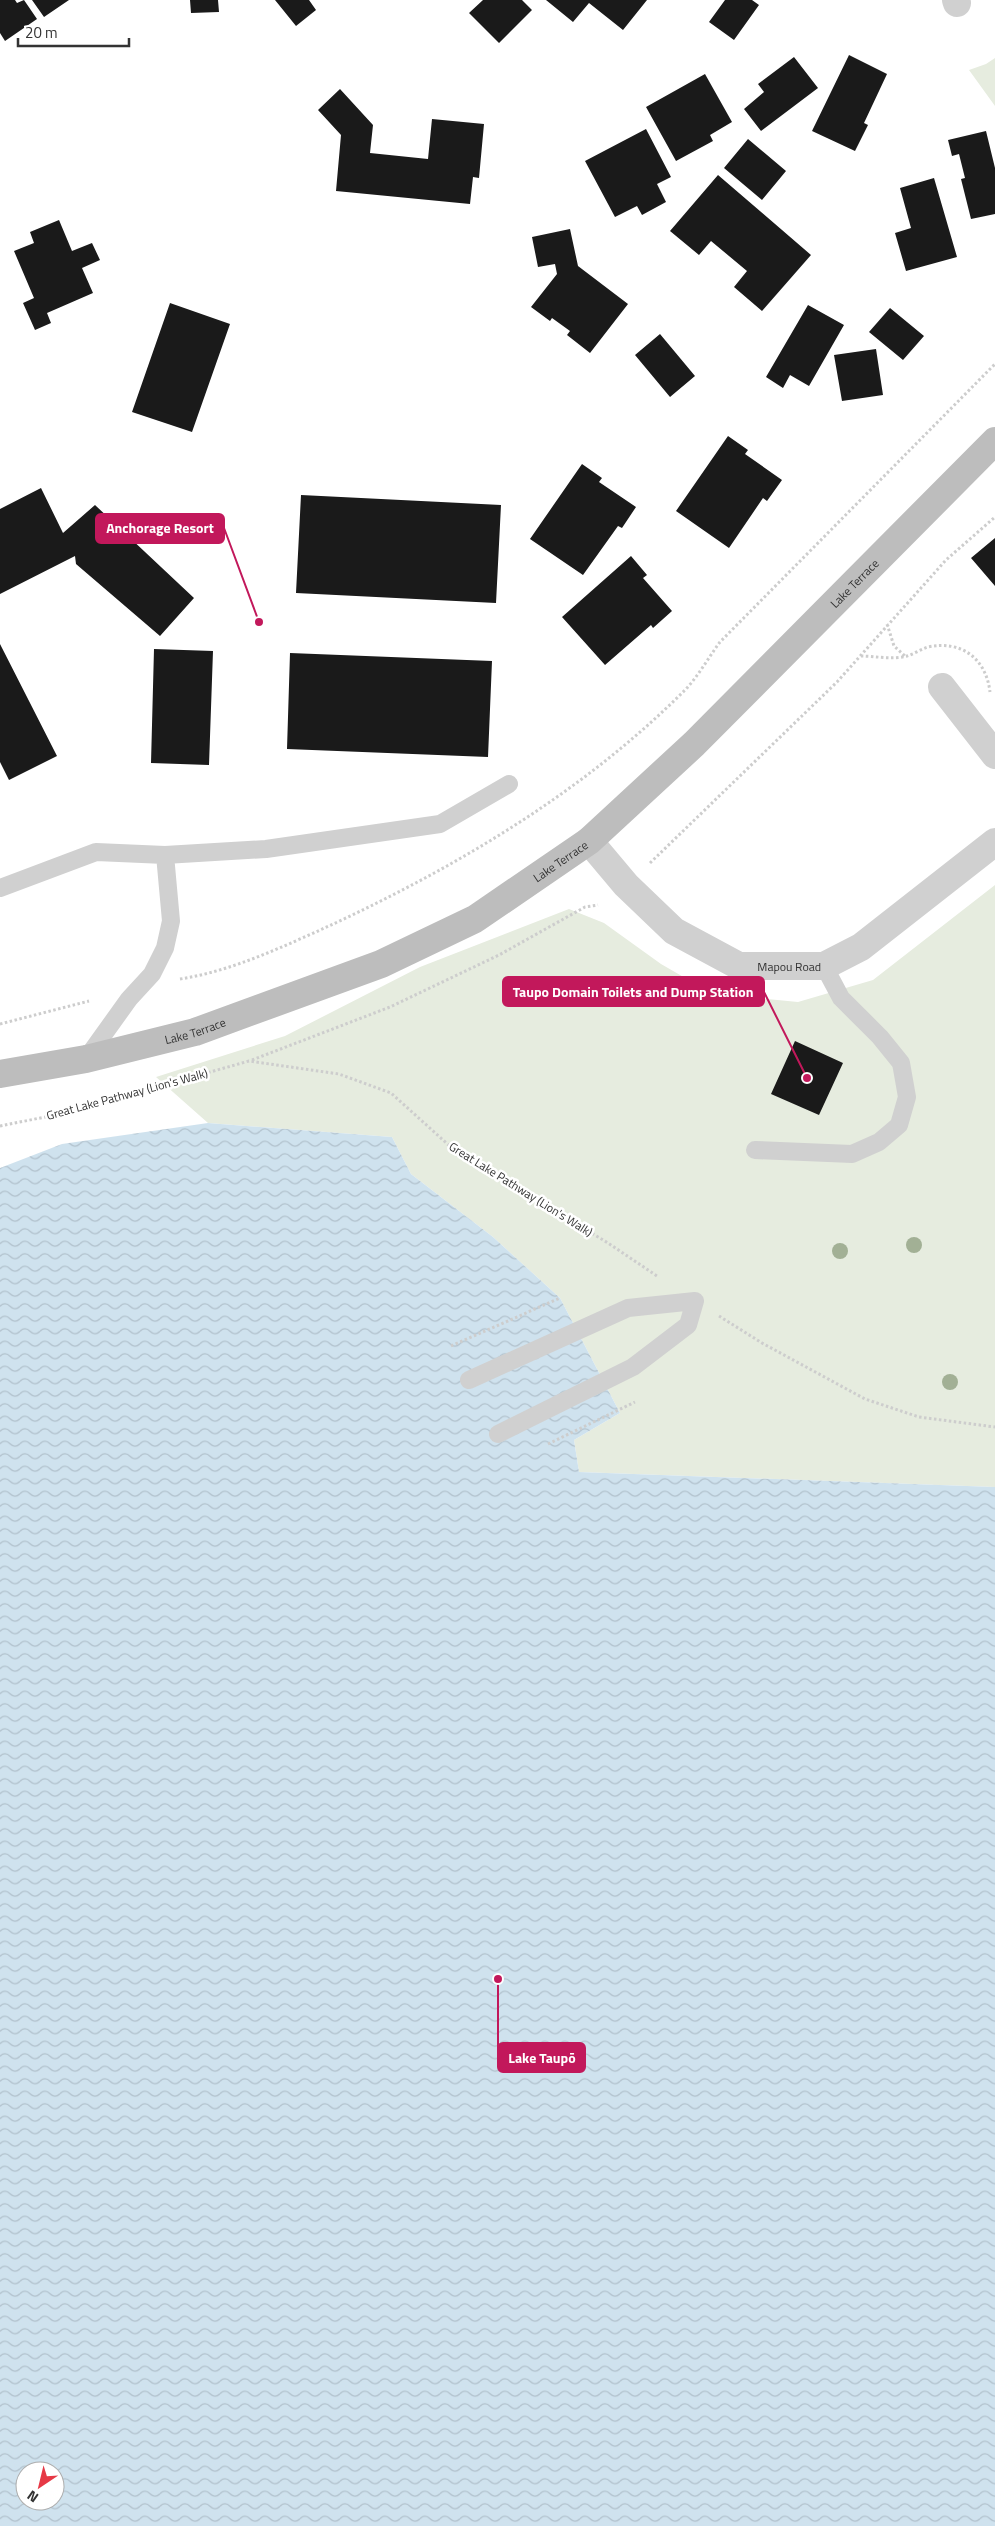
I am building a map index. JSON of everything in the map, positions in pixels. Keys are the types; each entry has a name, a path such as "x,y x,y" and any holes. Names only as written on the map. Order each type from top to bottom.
{"main road":[{"name":"Lake Terrace","path":"0,1074 86,1059 195,1032 381,964 475,918 589,841 701,737 995,442"}],"street":[{"path":"942,687 995,755"},
{"name":"Mapou Road","path":"589,841 626,885 674,932 739,966 824,966 861,947 995,842"}],"lane":[{"path":"0,888 96,852 165,855 266,849 440,824 509,784"},
{"path":"86,1059 130,999 152,974 165,948 171,921 165,855"},
{"path":"755,1150 852,1154 879,1142 899,1125 907,1097 901,1063 880,1036 841,998 824,966"},
{"path":"469,1380 628,1308 695,1301 688,1325 633,1367 498,1434"}],"path":[{"path":"177,980 196,977 273,951 379,903 462,857 553,802 644,728 686,690 720,642 995,364"},
{"path":"249,1061 390,1007 499,955 585,907 598,905 626,885 837,682 946,560 995,517"},
{"path":"860,656 906,657 894,646 887,624"},
{"path":"0,1024 89,1001"},
{"name":"Great Lake Pathway (Lion's Walk)","path":"0,1126 64,1113 249,1061 339,1074 391,1093 453,1149 608,1243 762,1343 865,1399 919,1417 995,1427"},
{"path":"451,1346 560,1298"},
{"path":"547,1444 635,1402"}],"shaded area":[{"path":"995,58 995,106 969,70 986,64"},
{"path":"995,885 995,1487 579,1472 574,1440 620,1413 560,1298 493,1237 411,1174 392,1137 208,1123 156,1077 285,1036 420,967 569,909 604,923 661,964 713,994 798,1002 873,980"}],"water":[{"path":"208,1123 392,1137 411,1174 493,1237 560,1298 620,1413 574,1440 579,1472 995,1487 995,2526 0,2526 0,1168 62,1144"}],"building":[{"path":"0,0 15,0 17,3 24,0 37,19 5,41 0,33"},
{"path":"32,0 69,0 44,17"},
{"path":"190,0 218,0 219,12 191,13"},
{"path":"275,0 309,0 316,10 296,26"},
{"path":"483,0 522,0 532,10 499,43 469,13"},
{"path":"546,0 647,0 623,30 589,3 573,22"},
{"path":"725,0 752,0 759,5 734,40 709,22"},
{"path":"849,55 887,74 864,123 868,125 855,151 812,131"},
{"path":"794,57 818,88 761,131 744,109 764,92 758,84"},
{"path":"705,74 732,122 710,135 713,141 676,161 646,107"},
{"path":"340,89 373,125 370,153 428,159 432,119 484,124 479,178 473,177 470,204 336,191 341,135 318,110"},
{"path":"646,129 671,177 657,184 666,202 642,215 637,206 615,217 585,161"},
{"path":"986,131 995,168 995,214 971,219 961,179 965,178 959,154 952,156 948,140"},
{"path":"748,139 786,171 762,200 724,168"},
{"path":"718,175 811,255 762,311 734,287 747,271 711,241 699,255 670,231"},
{"path":"934,178 957,257 906,271 895,233 911,228 900,188"},
{"path":"59,220 72,251 92,243 100,260 82,268 93,293 47,313 51,323 35,330 23,303 34,298 14,251 34,243 30,232"},
{"path":"570,229 578,266 628,304 590,353 567,335 570,331 552,318 550,321 531,307 557,274 555,264 538,267 532,237"},
{"path":"170,303 230,324 192,432 132,412"},
{"path":"808,305 844,325 809,386 790,375 783,388 766,377"},
{"path":"890,308 924,336 903,360 869,332"},
{"path":"660,334 695,376 670,397 635,355"},
{"path":"876,349 883,395 842,401 834,355"},
{"path":"728,436 748,450 745,454 782,480 767,501 763,498 729,548 676,511"},
{"path":"582,464 602,478 599,482 636,507 622,528 618,526 583,575 530,539"},
{"path":"41,488 63,533 95,505 194,598 160,636 76,564 75,556 0,594 0,509"},
{"path":"301,495 501,505 496,603 296,593"},
{"path":"995,538 995,586 971,558"},
{"path":"631,556 647,575 643,578 672,611 653,628 651,625 605,665 562,617"},
{"path":"0,644 57,756 9,780 0,762"},
{"path":"154,649 213,651 209,765 151,763"},
{"path":"290,653 492,661 488,757 287,749"},
{"path":"795,1041 843,1063 819,1115 771,1094"}],"place":[{"name":"Anchorage Resort","path":"259,622"},
{"name":"Taupo Domain Toilets and Dump Station","path":"807,1078"},
{"name":"Lake Taupō","path":"498,1979"}]}
